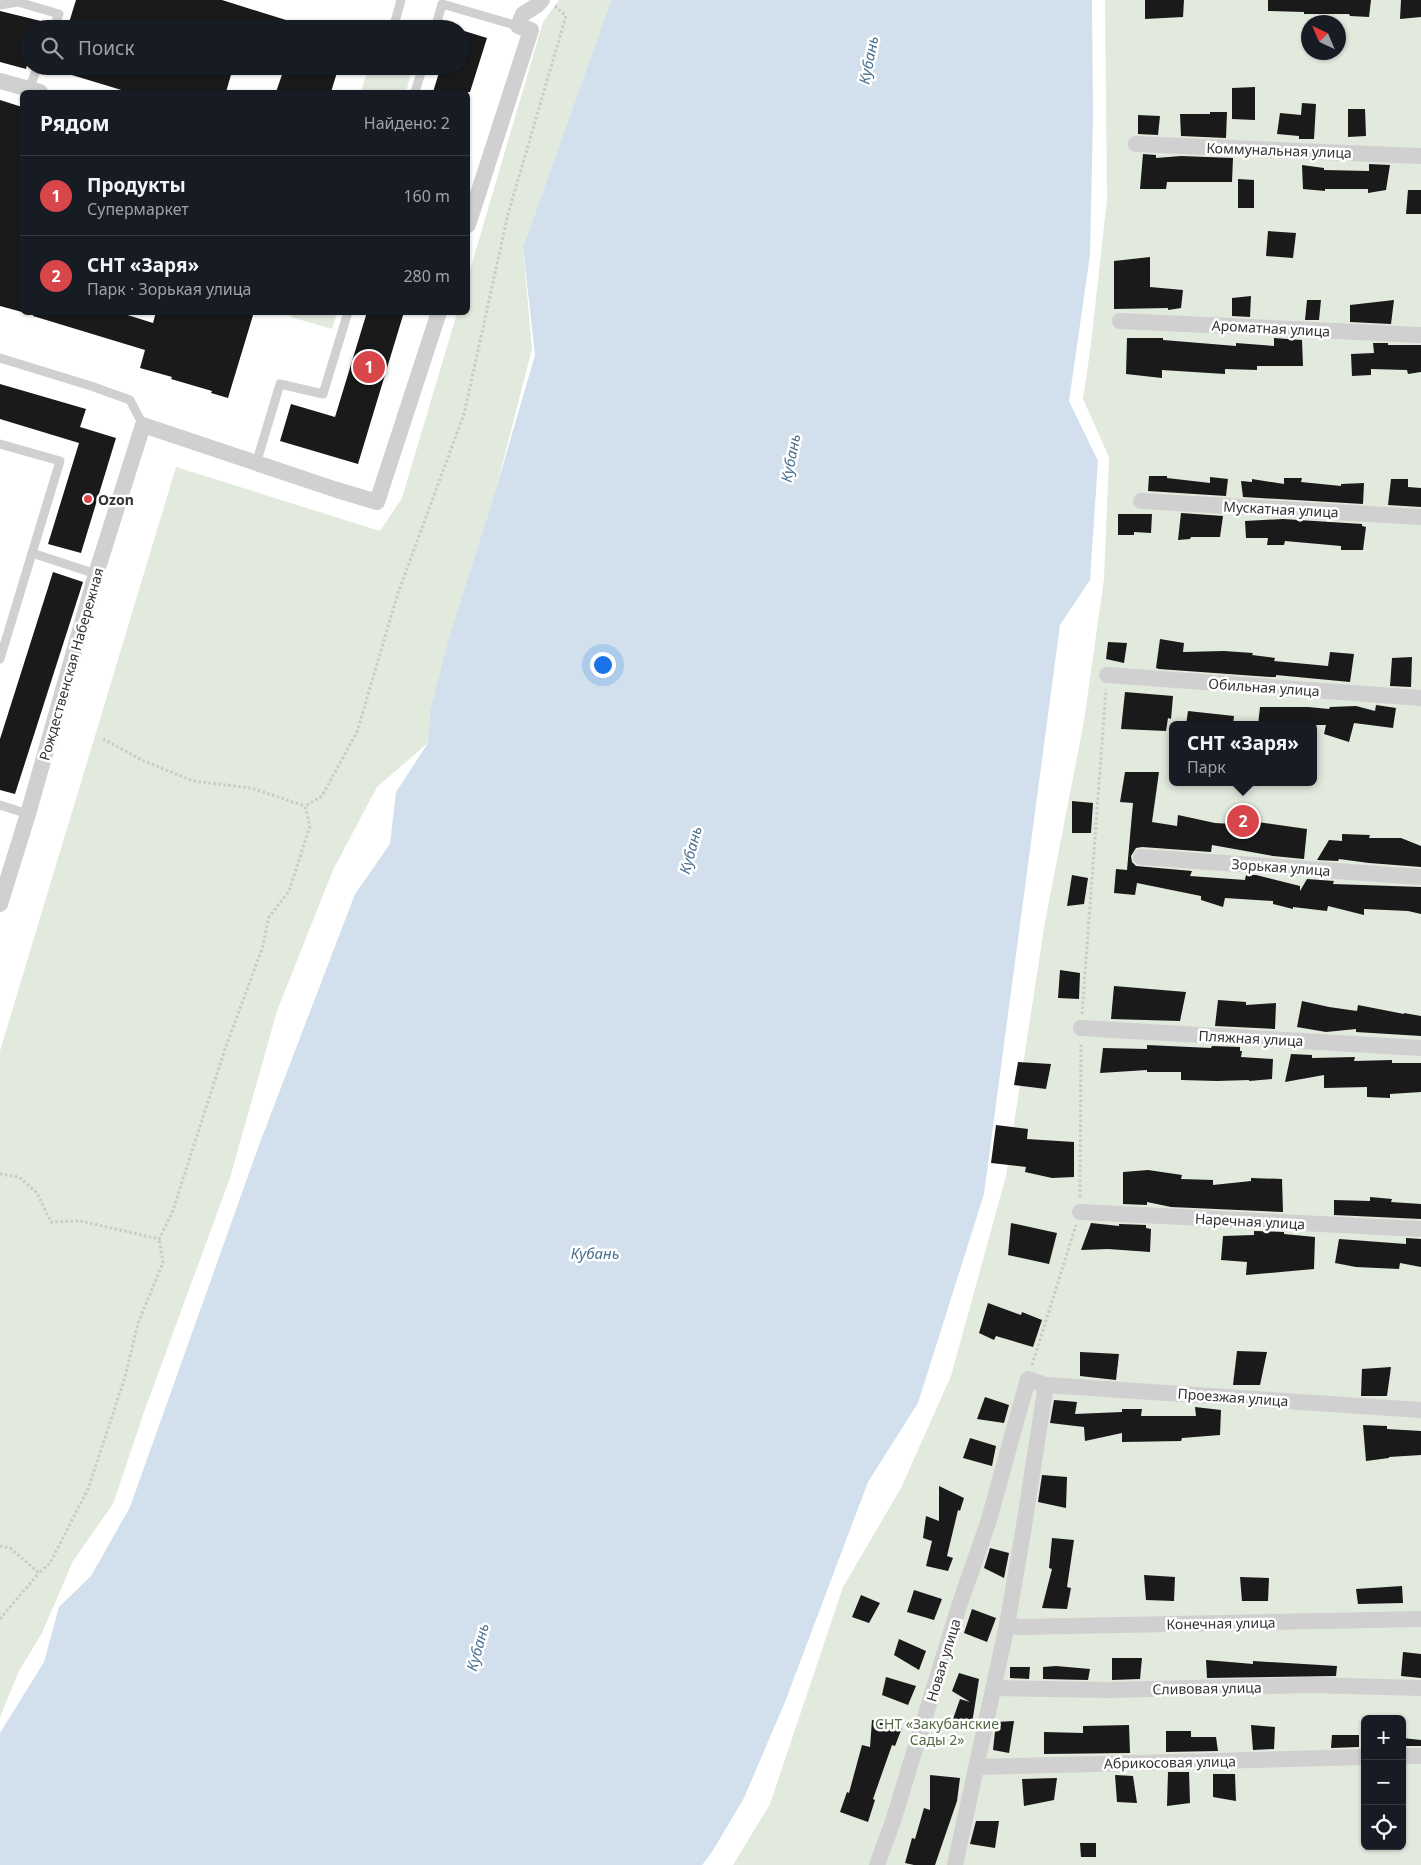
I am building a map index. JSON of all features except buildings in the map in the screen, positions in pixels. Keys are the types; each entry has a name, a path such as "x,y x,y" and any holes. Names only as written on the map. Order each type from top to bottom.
{"street":[{"path":"470,219 531,30 518,26 523,14 542,0"},
{"path":"0,82 31,90"},
{"name":"Коммунальная улица","path":"1136,144 1421,156"},
{"path":"143,425 256,464 377,502 438,315"},
{"name":"Ароматная улица","path":"1120,321 1421,335"},
{"name":"Рождественская Набережная","path":"0,904 28,814 96,574 143,425"},
{"name":"Мускатная улица","path":"1141,501 1421,517"},
{"name":"Обильная улица","path":"1107,675 1421,698"},
{"name":"Зорькая улица","path":"1141,857 1421,877"},
{"name":"Пляжная улица","path":"1081,1028 1421,1048"},
{"name":"Наречная улица","path":"1080,1212 1421,1229"},
{"name":"Проезжая улица","path":"988,1523 1028,1380 1046,1385 1421,1410"},
{"path":"955,1865 992,1688 1013,1626 1023,1532 1046,1385"},
{"name":"Новая улица","path":"877,1865 893,1821 988,1523"},
{"name":"Конечная улица","path":"1013,1626 1421,1619"},
{"name":"Сливовая улица","path":"992,1688 1109,1690 1309,1685 1421,1688"},
{"path":"1406,1756 1421,1756"},
{"name":"Абрикосовая улица","path":"976,1767 1361,1757"}],"lane":[{"path":"395,20 401,0"},
{"path":"0,4 18,2 59,14 57,20"},
{"path":"437,20 442,4 518,26"},
{"path":"35,90 37,75"},
{"path":"416,90 420,75"},
{"path":"256,464 280,384 323,394 347,315"},
{"path":"0,358 130,400 143,425"},
{"path":"0,444 60,461 0,659"},
{"path":"32,553 96,574"},
{"path":"0,805 28,814"}],"path":[{"path":"104,739 142,760 193,781 251,788 305,806 322,796 357,732 398,593 464,414 508,214 566,16 548,0"},
{"path":"0,1619 39,1573 50,1563 88,1488 125,1378 138,1323 163,1263 159,1239 172,1212 225,1049 262,949 269,917 289,891 310,826 305,806"},
{"path":"0,1174 19,1177 37,1193 51,1222 81,1221 159,1239"},
{"path":"0,1546 10,1548 39,1573"}],"green space":[{"path":"559,0 611,0 523,247 532,349 496,489 449,637 430,710 428,743 377,787 333,870 277,1011 230,1178 144,1412 113,1504 73,1561 42,1633 19,1671 0,1717 0,1051 176,467 380,531 402,498 456,315 470,315 470,270 543,22"},
{"name":"СНТ «Закубанские Сады 2»","path":"1105,0 1421,0 1421,1865 733,1865 770,1804 843,1587 901,1488 951,1376 1006,1176 1045,922 1084,721 1104,579 1109,457 1083,399 1107,199"},
{"path":"366,75 411,75 407,90 362,90"},
{"path":"292,315 336,315 332,329 291,317"}],"water":[{"name":"Кубань","path":"611,0 1092,0 1093,118 1090,255 1069,401 1098,461 1090,580 1060,625 984,1194 918,1403 868,1482 785,1702 744,1798 712,1852 702,1865 0,1865 0,1733 44,1662 59,1607 91,1576 130,1507 259,1145 355,894 390,844 396,792 428,743 430,710 449,637 496,489 535,355 523,247"}],"place":[{"name":"Продукты","path":"369,367"},
{"name":"Ozon","path":"88,499"},
{"name":"СНТ «Заря»","path":"1243,821"}]}
